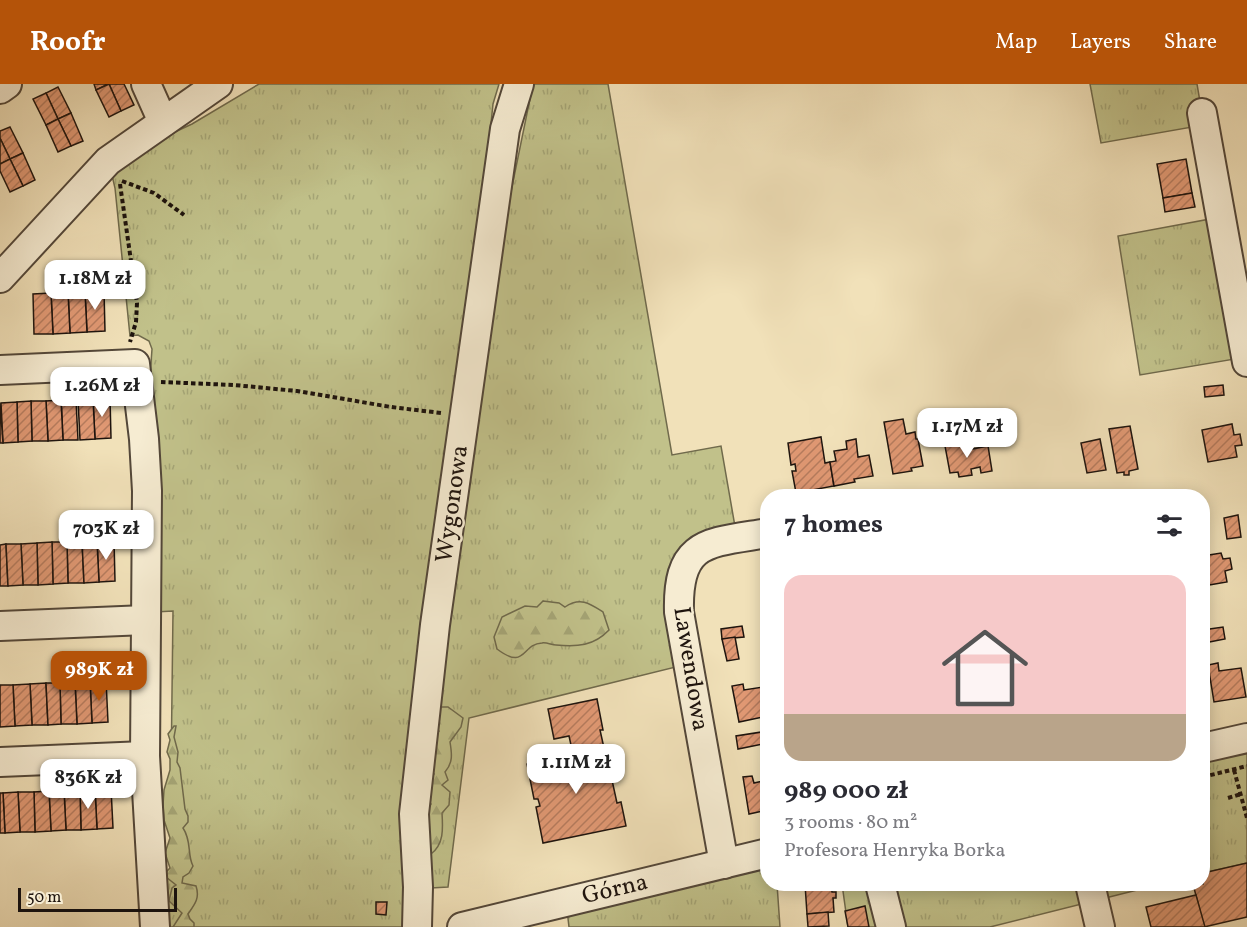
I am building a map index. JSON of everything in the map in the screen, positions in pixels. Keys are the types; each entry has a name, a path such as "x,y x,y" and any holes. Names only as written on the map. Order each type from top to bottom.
{"street":[{"path":"0,89 7,84"},
{"path":"146,84 163,122"},
{"path":"4,262 111,172 163,122 218,84"},
{"name":"Wygonowa","path":"417,927 418,887 414,814 435,625 505,129 519,84"},
{"path":"1202,113 1247,362"},
{"path":"0,370 129,370 147,491 145,756 155,927"},
{"name":"Lawendowa","path":"724,864 678,612 678,588 682,571 689,558 697,551 725,540 760,534"},
{"path":"0,626 146,620"},
{"path":"1210,746 1247,738"},
{"path":"0,762 145,756"},
{"name":"Górna","path":"462,927 760,855"},
{"path":"882,891 891,927"},
{"path":"1092,891 1100,927"}],"path":[{"path":"111,172 137,314 129,370 168,383 234,385 297,391 465,417"},
{"path":"111,172 154,193 184,215"},
{"path":"1210,775 1247,766"},
{"path":"1234,770 1247,818"},
{"path":"1228,798 1241,794"}],"green space":[{"path":"259,84 499,84 493,104 409,927 162,927 160,875 173,872 171,775 173,611 155,612 150,377 152,349 149,341 138,335 130,336 115,188 111,171 149,144 192,124"},
{"path":"533,84 608,84 672,455 721,446 737,538 697,551 688,664 469,718 448,887 431,888 425,796 505,221"},
{"path":"1090,84 1197,84 1204,125 1101,143"},
{"path":"1221,217 1235,359 1140,375 1118,236"},
{"path":"543,601 559,603 565,607 575,602 589,604 603,612 609,630 585,644 564,646 535,644 518,657 506,655 497,649 494,637 502,617 525,606 537,607"},
{"path":"441,707 448,707 463,718 461,727 450,742 451,758 445,772 448,780 442,785 450,792 449,805 442,813 440,841 431,854 425,844 427,812 431,804 426,801 429,782 434,774 429,770 435,735 439,731 435,728 437,713"},
{"path":"176,726 174,737 178,752 177,762 188,816 188,822 183,828 188,838 193,866 183,877 182,883 196,886 195,904 188,914 194,927 173,927 182,913 169,901 172,888 176,885 166,877 166,872 170,868 165,853 170,838 164,820 163,805 164,790 170,770 170,759 167,752 170,740 168,734"},
{"path":"1247,738 1247,863 1210,871 1210,747"},
{"path":"760,855 760,891 777,891 780,927 569,927 566,901"},
{"path":"843,891 1133,891 990,927 848,927"}],"building":[{"path":"94,84 108,84 96,90"},
{"path":"109,84 124,84 134,105 121,111"},
{"path":"109,84 121,111 109,117 96,90"},
{"path":"58,87 71,113 58,119 46,93"},
{"path":"46,93 58,119 46,125 33,99"},
{"path":"71,113 83,141 71,146 58,119"},
{"path":"58,119 71,146 58,152 46,125"},
{"path":"10,127 23,153 10,159 0,138 0,131"},
{"path":"0,138 10,159 0,164"},
{"path":"23,153 35,180 23,186 10,159"},
{"path":"10,159 23,186 10,192 0,171 0,164"},
{"path":"1186,159 1192,193 1163,198 1157,164"},
{"path":"1192,193 1195,207 1165,212 1163,198"},
{"path":"104,291 105,331 87,332 85,292"},
{"path":"68,292 85,292 87,332 70,333"},
{"path":"68,292 70,333 53,334 51,293"},
{"path":"51,293 53,334 34,334 33,294"},
{"path":"1223,385 1224,395 1205,397 1204,387"},
{"path":"61,395 67,395 67,400 76,400 78,440 63,440"},
{"path":"110,398 111,438 95,439 93,399"},
{"path":"78,399 93,399 95,439 80,440"},
{"path":"61,400 63,440 48,441 46,401"},
{"path":"31,401 46,401 48,441 32,441"},
{"path":"31,401 32,441 18,442 17,402"},
{"path":"17,402 18,442 3,443 1,403"},
{"path":"0,403 3,443 0,443"},
{"path":"903,419 906,434 915,432 916,439 918,439 923,466 911,468 912,471 893,474 884,422"},
{"path":"1232,424 1234,435 1240,434 1242,445 1235,446 1237,457 1208,462 1202,430"},
{"path":"1130,426 1138,469 1129,471 1129,475 1124,475 1124,472 1117,473 1109,429"},
{"path":"821,437 825,463 830,462 834,486 795,489 792,471 796,471 795,464 791,465 788,443"},
{"path":"856,439 858,457 869,455 873,476 854,479 855,482 834,486 830,462 836,461 834,451 847,449 846,441"},
{"path":"959,439 963,443 966,442 967,450 988,446 992,471 981,473 980,467 971,469 972,475 959,477 958,472 950,473 945,446"},
{"path":"1100,439 1106,470 1087,473 1081,443"},
{"path":"1238,515 1241,537 1227,539 1224,518"},
{"path":"114,540 115,581 99,582 97,541"},
{"path":"82,541 84,583 68,583 67,542"},
{"path":"82,541 97,541 99,582 84,583"},
{"path":"52,542 67,542 68,583 53,584"},
{"path":"52,542 53,584 38,585 37,543"},
{"path":"37,543 38,585 23,585 21,544"},
{"path":"6,544 8,586 0,586 0,545"},
{"path":"6,544 21,544 23,585 8,586"},
{"path":"1221,553 1223,559 1230,558 1232,569 1225,571 1227,582 1210,585 1210,555"},
{"path":"742,626 744,637 722,639 721,629"},
{"path":"1223,627 1225,639 1210,642 1210,629"},
{"path":"735,637 739,659 727,661 722,639"},
{"path":"1218,663 1219,671 1241,668 1246,697 1214,702 1210,665"},
{"path":"106,680 108,722 92,723 90,681"},
{"path":"90,681 92,723 77,724 75,682"},
{"path":"75,682 77,724 61,724 60,683"},
{"path":"46,683 48,725 32,725 30,684"},
{"path":"46,683 60,683 61,724 48,725"},
{"path":"30,684 32,725 15,726 13,685"},
{"path":"743,684 744,690 760,687 760,718 739,722 732,686"},
{"path":"0,685 13,685 15,726 0,727"},
{"path":"597,699 604,748 573,754 569,736 554,739 548,709"},
{"path":"760,732 760,745 738,749 736,736"},
{"path":"610,747 614,770 610,771 617,803 621,802 626,826 543,843 536,807 540,806 538,799 534,799 527,764"},
{"path":"752,776 754,783 760,782 760,812 749,814 743,777"},
{"path":"111,788 113,828 97,829 95,789"},
{"path":"95,789 97,829 81,830 80,790"},
{"path":"64,790 80,790 81,830 66,830"},
{"path":"64,790 66,830 51,831 49,791"},
{"path":"49,791 51,831 35,832 34,792"},
{"path":"18,792 34,792 35,832 20,832"},
{"path":"18,792 20,832 5,833 3,793"},
{"path":"0,793 3,793 5,833 0,833"},
{"path":"1247,863 1247,917 1204,927 1195,891 1210,891 1210,871"},
{"path":"805,891 836,892 836,898 833,898 834,912 807,914"},
{"path":"1196,895 1205,927 1151,927 1146,907"},
{"path":"376,902 387,902 386,915 376,914"},
{"path":"865,906 869,927 848,927 845,911"},
{"path":"828,912 829,926 808,927 807,914"}]}
